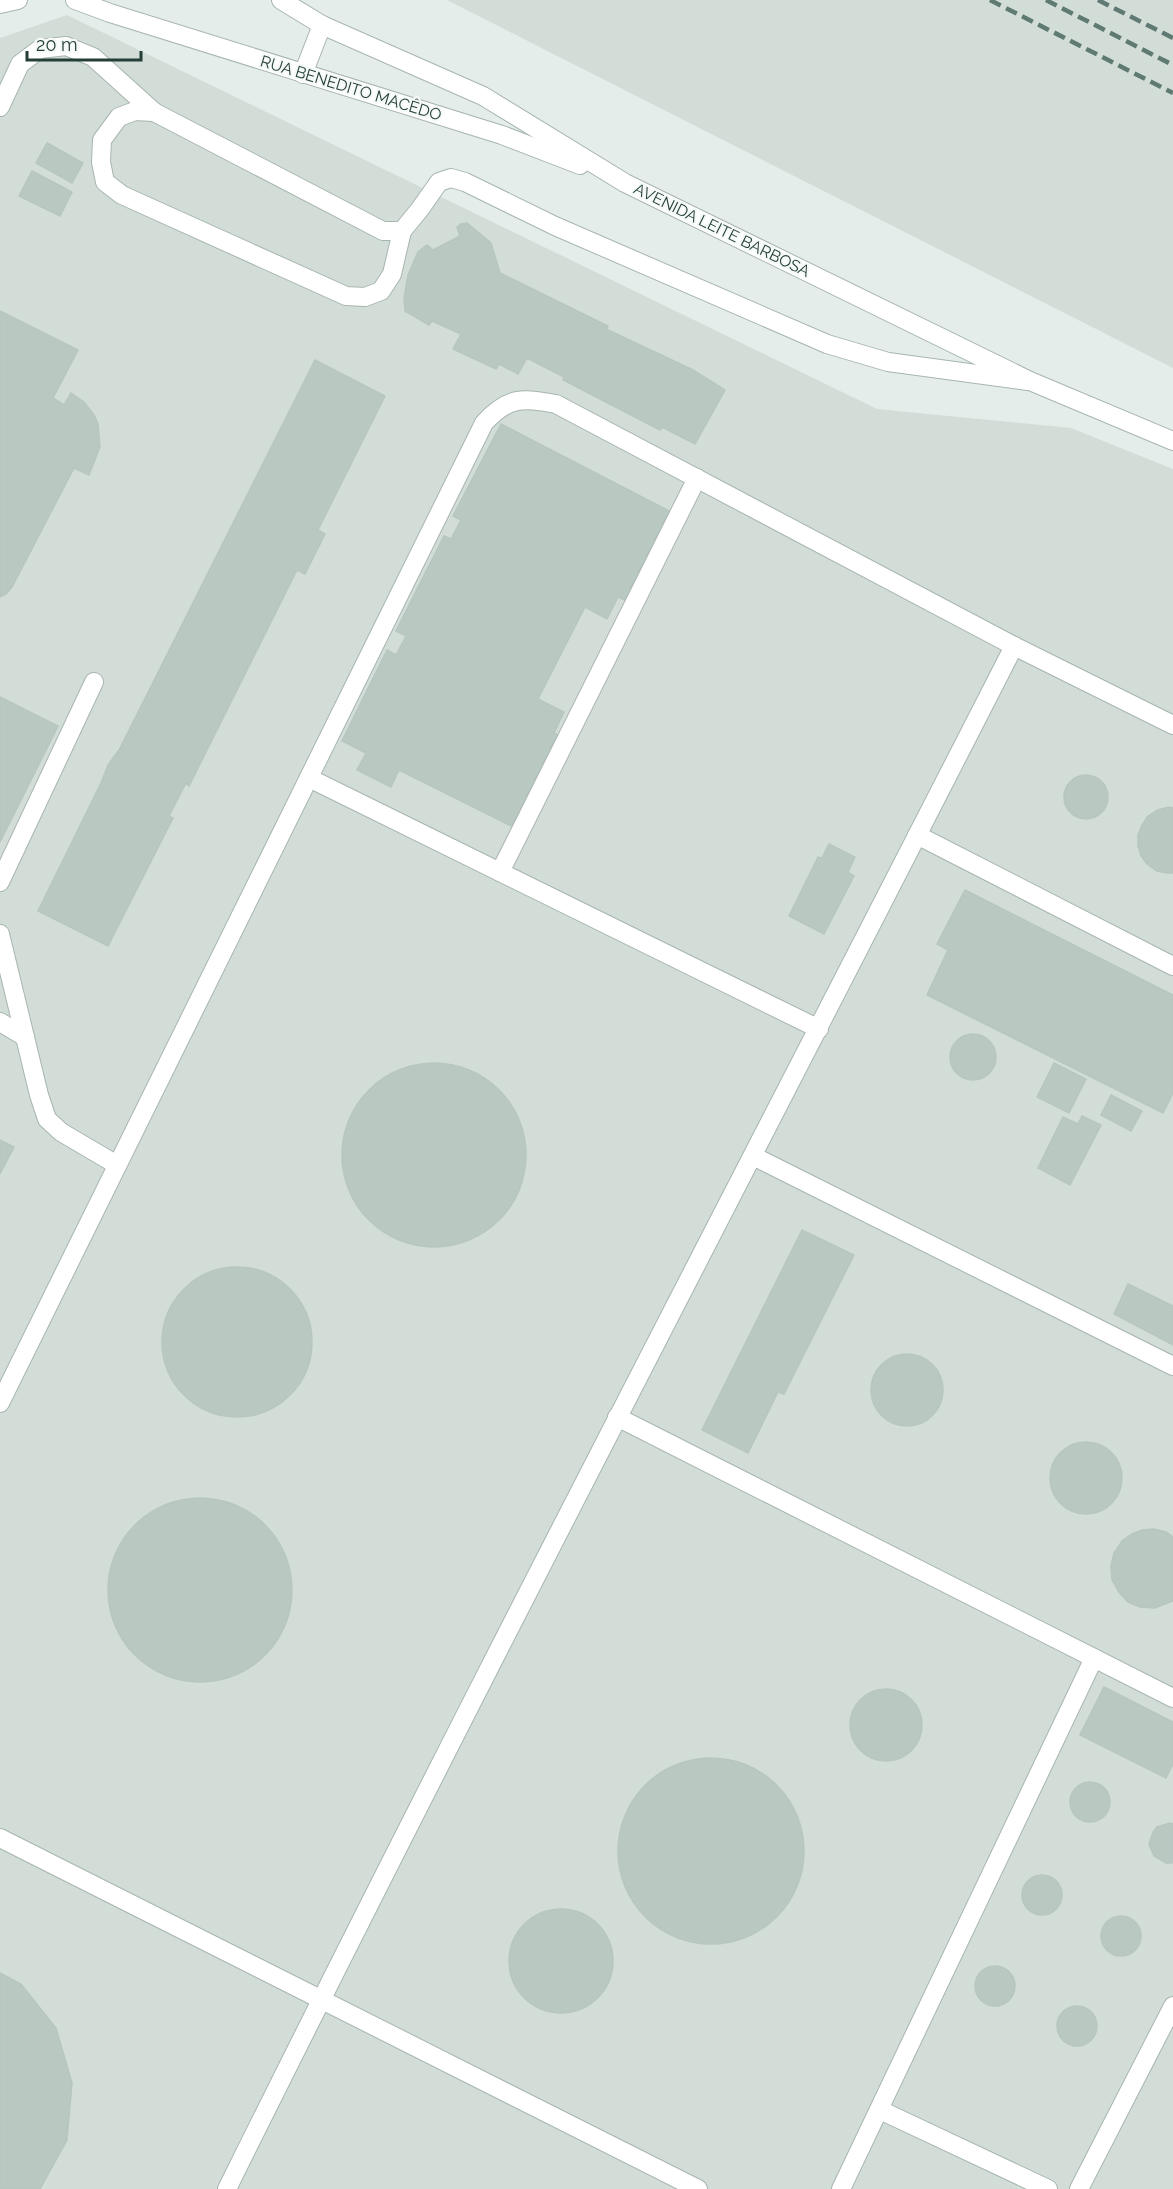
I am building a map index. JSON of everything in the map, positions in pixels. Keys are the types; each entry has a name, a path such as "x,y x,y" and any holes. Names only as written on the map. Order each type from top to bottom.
{"street":[{"path":"0,4 18,0"},
{"name":"RUA BENEDITO MACÊDO","path":"75,0 110,13 502,135 625,183"},
{"name":"AVENIDA LEITE BARBOSA","path":"281,0 322,24 483,96 625,183 1030,381 1173,441"},
{"path":"303,74 322,24"},
{"path":"0,108 20,64 40,49 66,46 93,57 154,112 383,231 402,231"},
{"path":"154,112 135,111 119,117 102,140 101,162 105,182 122,195 346,296 365,297 381,291 392,274 402,231 439,182 452,178 465,182 555,226 827,344 888,362 1030,381"},
{"path":"0,1402 484,423 497,409 512,401 531,400 556,404 1014,646 1173,725"},
{"path":"500,872 697,478"},
{"path":"227,2189 320,2000 617,1417 819,1029 1014,646"},
{"path":"0,882 94,682"},
{"path":"309,778 819,1029"},
{"path":"917,835 1173,966"},
{"path":"0,934 39,1095 47,1119 61,1132 117,1165"},
{"path":"0,1022 25,1037"},
{"path":"753,1156 1173,1366"},
{"path":"617,1417 1173,1698"},
{"path":"841,2189 1094,1658"},
{"path":"0,1838 698,2189"},
{"path":"1079,2189 1173,2006"},
{"path":"880,2110 1048,2189"}],"shaded area":[{"path":"447,0 1173,0 1173,368"},
{"path":"67,15 877,409 1071,428 1173,469 1173,2189 0,2189 0,38"}],"building":[{"path":"47,143 83,163 72,183 36,163"},
{"path":"32,171 72,192 60,216 19,196"},
{"path":"467,223 491,243 500,273 608,326 606,329 693,370 725,390 695,444 662,427 660,430 563,380 564,377 527,358 518,374 499,364 496,369 453,349 461,334 432,321 429,325 405,311 404,298 408,275 418,252 427,245 433,250 460,236 457,227"},
{"path":"0,311 78,350 53,398 64,405 71,393 84,402 98,424 100,447 89,475 74,468 12,587 0,597"},
{"path":"315,360 385,396 318,530 325,534 305,574 297,570 189,786 186,783 169,816 173,818 108,946 38,911 108,765 119,750"},
{"path":"501,424 673,513 627,601 618,597 607,619 585,607 538,699 564,712 554,733 561,737 515,828 399,770 391,787 357,770 366,753 342,741 387,650 396,655 406,636 396,631 444,536 451,539 461,520 453,516"},
{"path":"0,697 58,726 0,842"},
{"path":"1086,775 1101,782 1108,797 1101,812 1086,819 1071,812 1064,797 1071,782"},
{"path":"1169,807 1173,808 1173,873 1157,871 1147,864 1138,846 1138,835 1148,816"},
{"path":"829,844 855,857 848,872 854,876 824,934 789,916 818,857 822,858"},
{"path":"965,890 1173,995 1173,1093 1163,1113 927,995 948,950 937,944"},
{"path":"973,1034 989,1041 996,1057 989,1073 973,1080 957,1073 950,1057 957,1041"},
{"path":"434,1063 452,1064 469,1070 485,1078 499,1090 511,1104 519,1120 525,1137 525,1173 519,1190 511,1206 499,1220 485,1232 469,1240 452,1246 434,1247 416,1246 399,1240 383,1232 369,1220 357,1206 349,1190 343,1173 342,1155 343,1137 349,1120 357,1104 369,1090 383,1078 399,1070 416,1064"},
{"path":"1054,1063 1086,1079 1069,1113 1037,1097"},
{"path":"1111,1095 1142,1111 1131,1131 1101,1115"},
{"path":"1082,1116 1101,1125 1070,1185 1038,1168 1063,1117 1078,1124"},
{"path":"0,1140 14,1147 0,1174"},
{"path":"802,1230 854,1255 784,1394 778,1392 748,1453 702,1430"},
{"path":"237,1267 266,1273 290,1289 306,1313 312,1342 306,1371 290,1395 266,1411 237,1417 208,1411 184,1395 168,1371 162,1342 168,1313 184,1289 208,1273"},
{"path":"1128,1284 1173,1306 1173,1345 1114,1314"},
{"path":"914,1354 933,1364 941,1376 943,1390 941,1404 933,1416 921,1424 900,1426 881,1416 873,1404 871,1383 881,1364 893,1356"},
{"path":"1079,1442 1093,1442 1112,1452 1122,1471 1122,1485 1112,1504 1093,1514 1079,1514 1060,1504 1050,1485 1050,1471 1060,1452"},
{"path":"200,1498 218,1499 235,1505 251,1513 265,1525 277,1539 285,1555 291,1572 291,1608 285,1625 277,1641 265,1655 251,1667 235,1675 218,1681 200,1682 182,1681 165,1675 149,1667 135,1655 123,1641 115,1625 109,1608 108,1590 109,1572 115,1555 123,1539 135,1525 149,1513 165,1505 182,1499"},
{"path":"1154,1529 1166,1532 1173,1537 1173,1601 1155,1608 1140,1607 1128,1602 1119,1592 1112,1580 1111,1566 1114,1553 1122,1541 1142,1530"},
{"path":"1104,1687 1173,1722 1173,1764 1166,1778 1080,1735"},
{"path":"879,1689 893,1689 912,1699 922,1718 922,1732 912,1751 893,1761 879,1761 860,1751 850,1732 850,1718 860,1699"},
{"path":"711,1758 746,1765 777,1785 797,1816 804,1851 797,1886 777,1917 746,1937 711,1944 676,1937 645,1917 625,1886 618,1851 625,1816 645,1785 676,1765"},
{"path":"1090,1782 1104,1788 1110,1802 1104,1816 1090,1822 1076,1816 1070,1802 1076,1788"},
{"path":"1173,1824 1172,1863 1166,1863 1154,1856 1149,1844 1157,1827"},
{"path":"1042,1875 1056,1881 1062,1895 1056,1909 1042,1915 1028,1909 1022,1895 1028,1881"},
{"path":"561,1909 581,1913 598,1924 609,1941 613,1961 609,1981 598,1998 581,2009 561,2013 541,2009 524,1998 513,1981 509,1961 513,1941 524,1924 541,1913"},
{"path":"1121,1916 1135,1922 1141,1936 1135,1950 1121,1956 1107,1950 1101,1936 1107,1922"},
{"path":"995,1966 1009,1972 1015,1986 1009,2000 995,2006 981,2000 975,1986 981,1972"},
{"path":"0,1973 21,1984 56,2028 72,2083 67,2140 40,2189 0,2189"},
{"path":"1077,2006 1091,2012 1097,2026 1091,2040 1077,2046 1063,2040 1057,2026 1063,2012"}],"railway":[{"path":"990,0 1173,93"},
{"path":"1046,0 1173,65"},
{"path":"1098,0 1173,38"}]}
